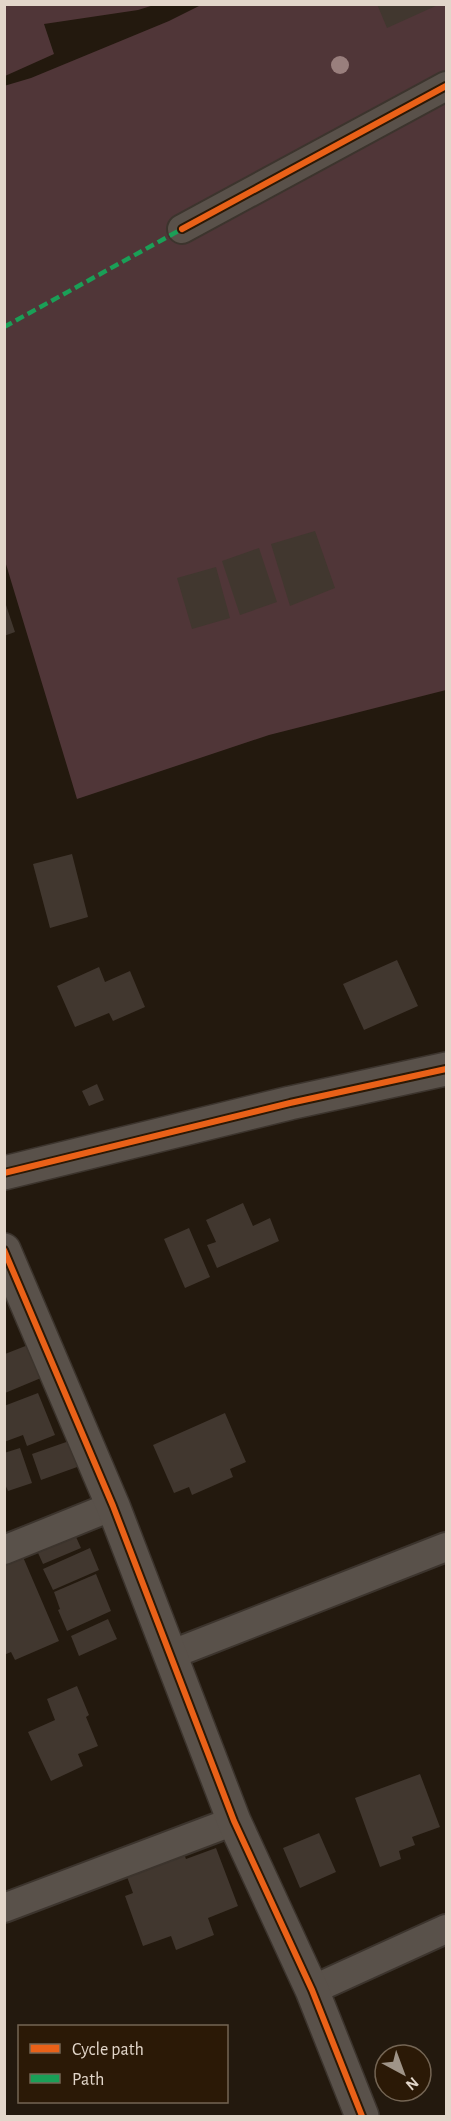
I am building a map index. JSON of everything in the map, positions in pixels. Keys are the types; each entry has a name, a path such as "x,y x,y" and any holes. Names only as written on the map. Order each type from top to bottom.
{"street":[{"path":"182,229 447,86"},
{"path":"4,1173 290,1103 447,1069"},
{"path":"4,1250 113,1506 234,1821 312,1990 362,2116"},
{"path":"4,1550 113,1506"},
{"path":"170,1655 447,1547"},
{"path":"4,1908 234,1821"},
{"path":"312,1990 447,1929"}],"shaded area":[{"path":"5,4 154,5 138,10 44,24 54,54 5,76"},
{"path":"201,5 446,5 446,690 269,735 77,799 5,561 4,86 31,78 169,21"}],"building":[{"path":"377,4 440,4 387,28"},
{"path":"315,531 335,588 290,606 271,544"},
{"path":"259,548 277,602 240,615 222,561"},
{"path":"216,567 230,618 192,629 177,578"},
{"path":"4,599 15,632 4,636"},
{"path":"72,854 88,917 50,928 33,864"},
{"path":"397,960 418,1006 364,1030 343,984"},
{"path":"99,967 105,982 130,971 145,1007 113,1021 109,1013 75,1027 57,986"},
{"path":"97,1084 104,1100 89,1106 82,1091"},
{"path":"243,1203 253,1226 270,1218 279,1241 217,1268 207,1245 216,1242 206,1220"},
{"path":"189,1228 210,1277 185,1288 164,1239"},
{"path":"28,1345 41,1378 5,1393 5,1354"},
{"path":"38,1393 55,1435 27,1446 23,1435 4,1442 4,1406"},
{"path":"225,1413 246,1462 230,1469 233,1477 192,1495 189,1487 174,1493 153,1445"},
{"path":"72,1440 80,1466 41,1480 32,1454"},
{"path":"20,1448 32,1483 8,1491 4,1482 4,1453"},
{"path":"72,1528 81,1548 43,1564 34,1544"},
{"path":"90,1548 99,1570 53,1590 43,1569"},
{"path":"20,1550 59,1641 15,1660 11,1652 4,1655 4,1557"},
{"path":"96,1574 111,1611 67,1631 58,1610 60,1609 54,1592"},
{"path":"108,1619 117,1639 79,1656 71,1636"},
{"path":"77,1686 98,1746 78,1754 83,1766 51,1781 28,1732 55,1720 47,1699"},
{"path":"420,1774 440,1827 412,1837 415,1845 399,1851 401,1859 380,1867 355,1798"},
{"path":"319,1833 336,1872 300,1888 283,1848"},
{"path":"180,1844 186,1859 216,1848 238,1906 208,1918 214,1935 176,1950 171,1936 143,1946 125,1896 133,1893 123,1866"}],"marked path":[{"path":"4,327 182,229"}],"cycle path":[{"path":"182,229 446,86"},
{"path":"4,1173 290,1103 446,1069"},
{"path":"4,1250 113,1506 234,1821 312,1990 362,2116"}]}
